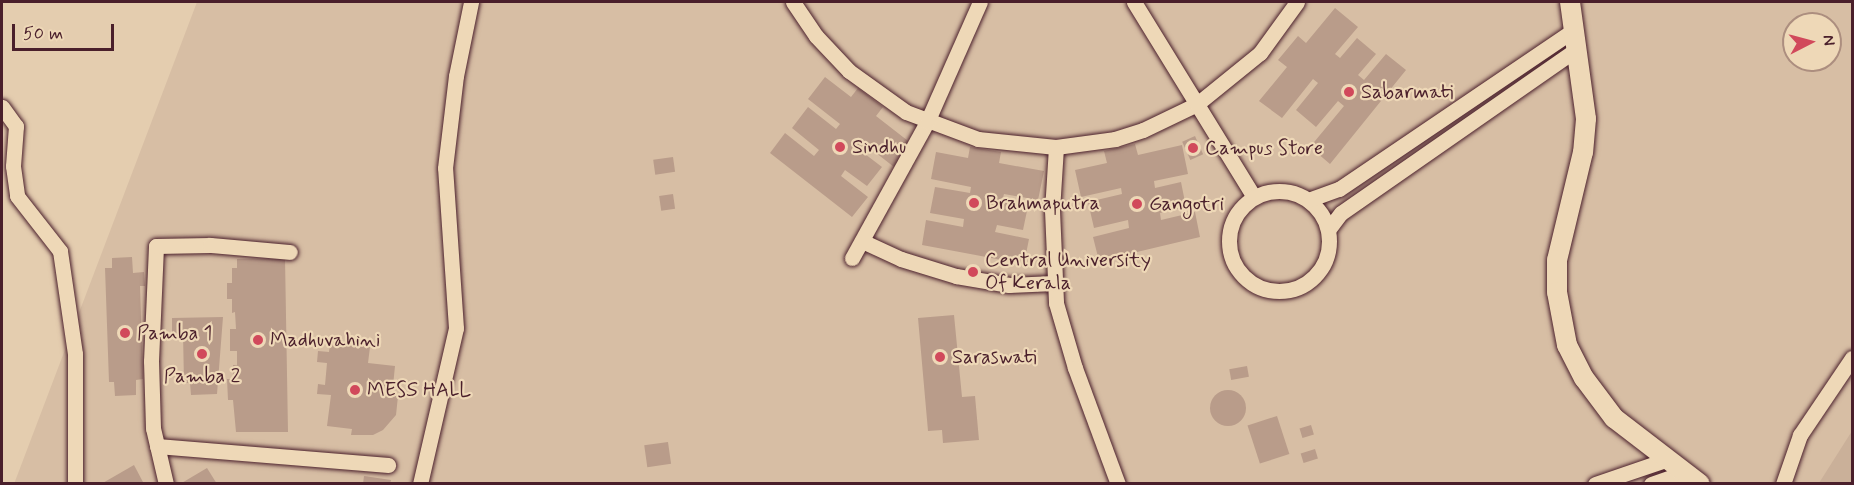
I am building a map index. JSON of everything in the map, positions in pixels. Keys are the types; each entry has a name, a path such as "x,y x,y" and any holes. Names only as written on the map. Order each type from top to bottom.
{"main road":[{"path":"1570,2 1586,126 1557,260 1563,328 1574,362 1605,409 1631,435 1692,478"}],"street":[{"path":"420,483 456,328 445,168 455,86 471,2"},
{"path":"793,2 816,36 849,71 886,100 927,122 978,139 1056,147 1115,139 1143,130 1197,104 1260,53 1297,2"},
{"path":"852,258 927,122 980,2"},
{"path":"1134,2 1254,197"},
{"path":"1575,40 1348,207 1328,230 1326,255 1312,278 1288,291 1260,288 1238,271 1228,244 1235,217 1254,197 1276,191 1308,200 1339,189 1575,40"},
{"path":"2,107 16,126 13,166 17,196 60,251 75,354 75,483"},
{"path":"1056,147 1054,283 1075,368 1118,483"},
{"path":"1308,200 1328,230"},
{"path":"862,241 910,262 956,276 1009,285 1054,283"},
{"path":"166,483 156,446 151,361 156,246 210,244 290,252"},
{"path":"1783,483 1800,435 1852,358"},
{"path":"156,446 388,465"},
{"path":"1595,483 1665,460"},
{"path":"1651,483 1692,478"}],"shaded area":[{"name":"Central University Of Kerala","path":"197,2 1852,2 1852,483 14,484"},
{"path":"1852,431 1852,483 1819,483"}],"building":[{"name":"Sabarmati","path":"1335,8 1358,27 1335,54 1340,58 1357,38 1376,54 1358,75 1364,80 1386,54 1406,70 1330,164 1310,147 1344,106 1338,101 1316,127 1296,110 1318,83 1313,79 1282,118 1259,101 1287,67 1278,60 1298,36 1306,43"},
{"name":"Sindhu","path":"825,77 851,97 858,88 883,107 876,116 912,144 894,167 866,145 861,151 882,167 867,186 845,170 841,176 868,197 852,217 770,153 785,133 814,156 819,150 792,128 808,107 836,129 840,124 808,99"},
{"name":"Campus Store","path":"1195,136 1203,154 1190,160 1182,142"},
{"name":"Gangotri","path":"1135,144 1138,155 1182,145 1188,174 1154,181 1155,188 1181,182 1186,207 1160,213 1161,220 1195,212 1200,237 1099,261 1093,237 1129,228 1128,220 1094,228 1088,202 1122,194 1121,188 1081,197 1075,170 1107,163 1104,151"},
{"name":"Brahmaputra","path":"970,147 1001,152 999,163 1044,171 1038,200 1004,194 1002,201 1028,206 1023,230 997,225 995,232 1029,239 1024,264 922,245 926,220 963,227 964,219 930,213 935,187 970,193 971,187 931,179 936,152 968,158"},
{"path":"673,157 675,172 655,175 653,160"},
{"path":"673,194 675,209 661,211 659,196"},
{"name":"Pamba 1","path":"132,257 133,273 144,272 145,286 140,286 143,379 136,380 136,395 115,396 114,382 109,382 105,268 112,268 112,258"},
{"name":"Madhuvahini","path":"285,258 288,432 236,432 233,400 228,400 227,379 233,379 233,365 237,365 237,351 230,351 230,329 236,329 235,312 232,313 232,299 227,299 227,283 232,283 232,268 237,268 237,259"},
{"name":"Saraswati","path":"954,315 962,397 975,396 979,440 943,443 942,430 928,431 918,318"},
{"name":"Pamba 2","path":"223,317 217,394 191,395 190,383 184,383 183,333 172,333 172,318"},
{"name":"MESS HALL","path":"330,342 370,347 368,363 395,366 392,396 398,396 396,415 383,430 373,435 351,435 352,429 327,426 331,395 317,394 318,384 325,385 327,363 317,362 318,351 329,352"},
{"path":"1247,366 1249,377 1231,380 1229,369"},
{"path":"1228,390 1241,395 1246,408 1241,421 1228,426 1215,421 1210,408 1215,395"},
{"path":"1277,416 1289,454 1260,464 1248,426"},
{"path":"1311,425 1314,435 1302,438 1300,429"},
{"path":"668,442 671,464 647,467 644,445"},
{"path":"1315,449 1318,459 1304,463 1301,453"},
{"path":"134,465 144,484 101,484"},
{"path":"207,468 217,484 180,484"},
{"path":"364,476 391,480 390,484 363,484"}],"place":[{"name":"Sabarmati","path":"1349,92"},
{"name":"Sindhu","path":"840,147"},
{"name":"Campus Store","path":"1193,148"},
{"name":"Brahmaputra","path":"974,203"},
{"name":"Gangotri","path":"1137,204"},
{"name":"Central University Of Kerala","path":"973,272"},
{"name":"Pamba 1","path":"125,333"},
{"name":"Madhuvahini","path":"258,340"},
{"name":"Pamba 2","path":"202,354"},
{"name":"Saraswati","path":"940,357"},
{"name":"MESS HALL","path":"355,390"}]}
